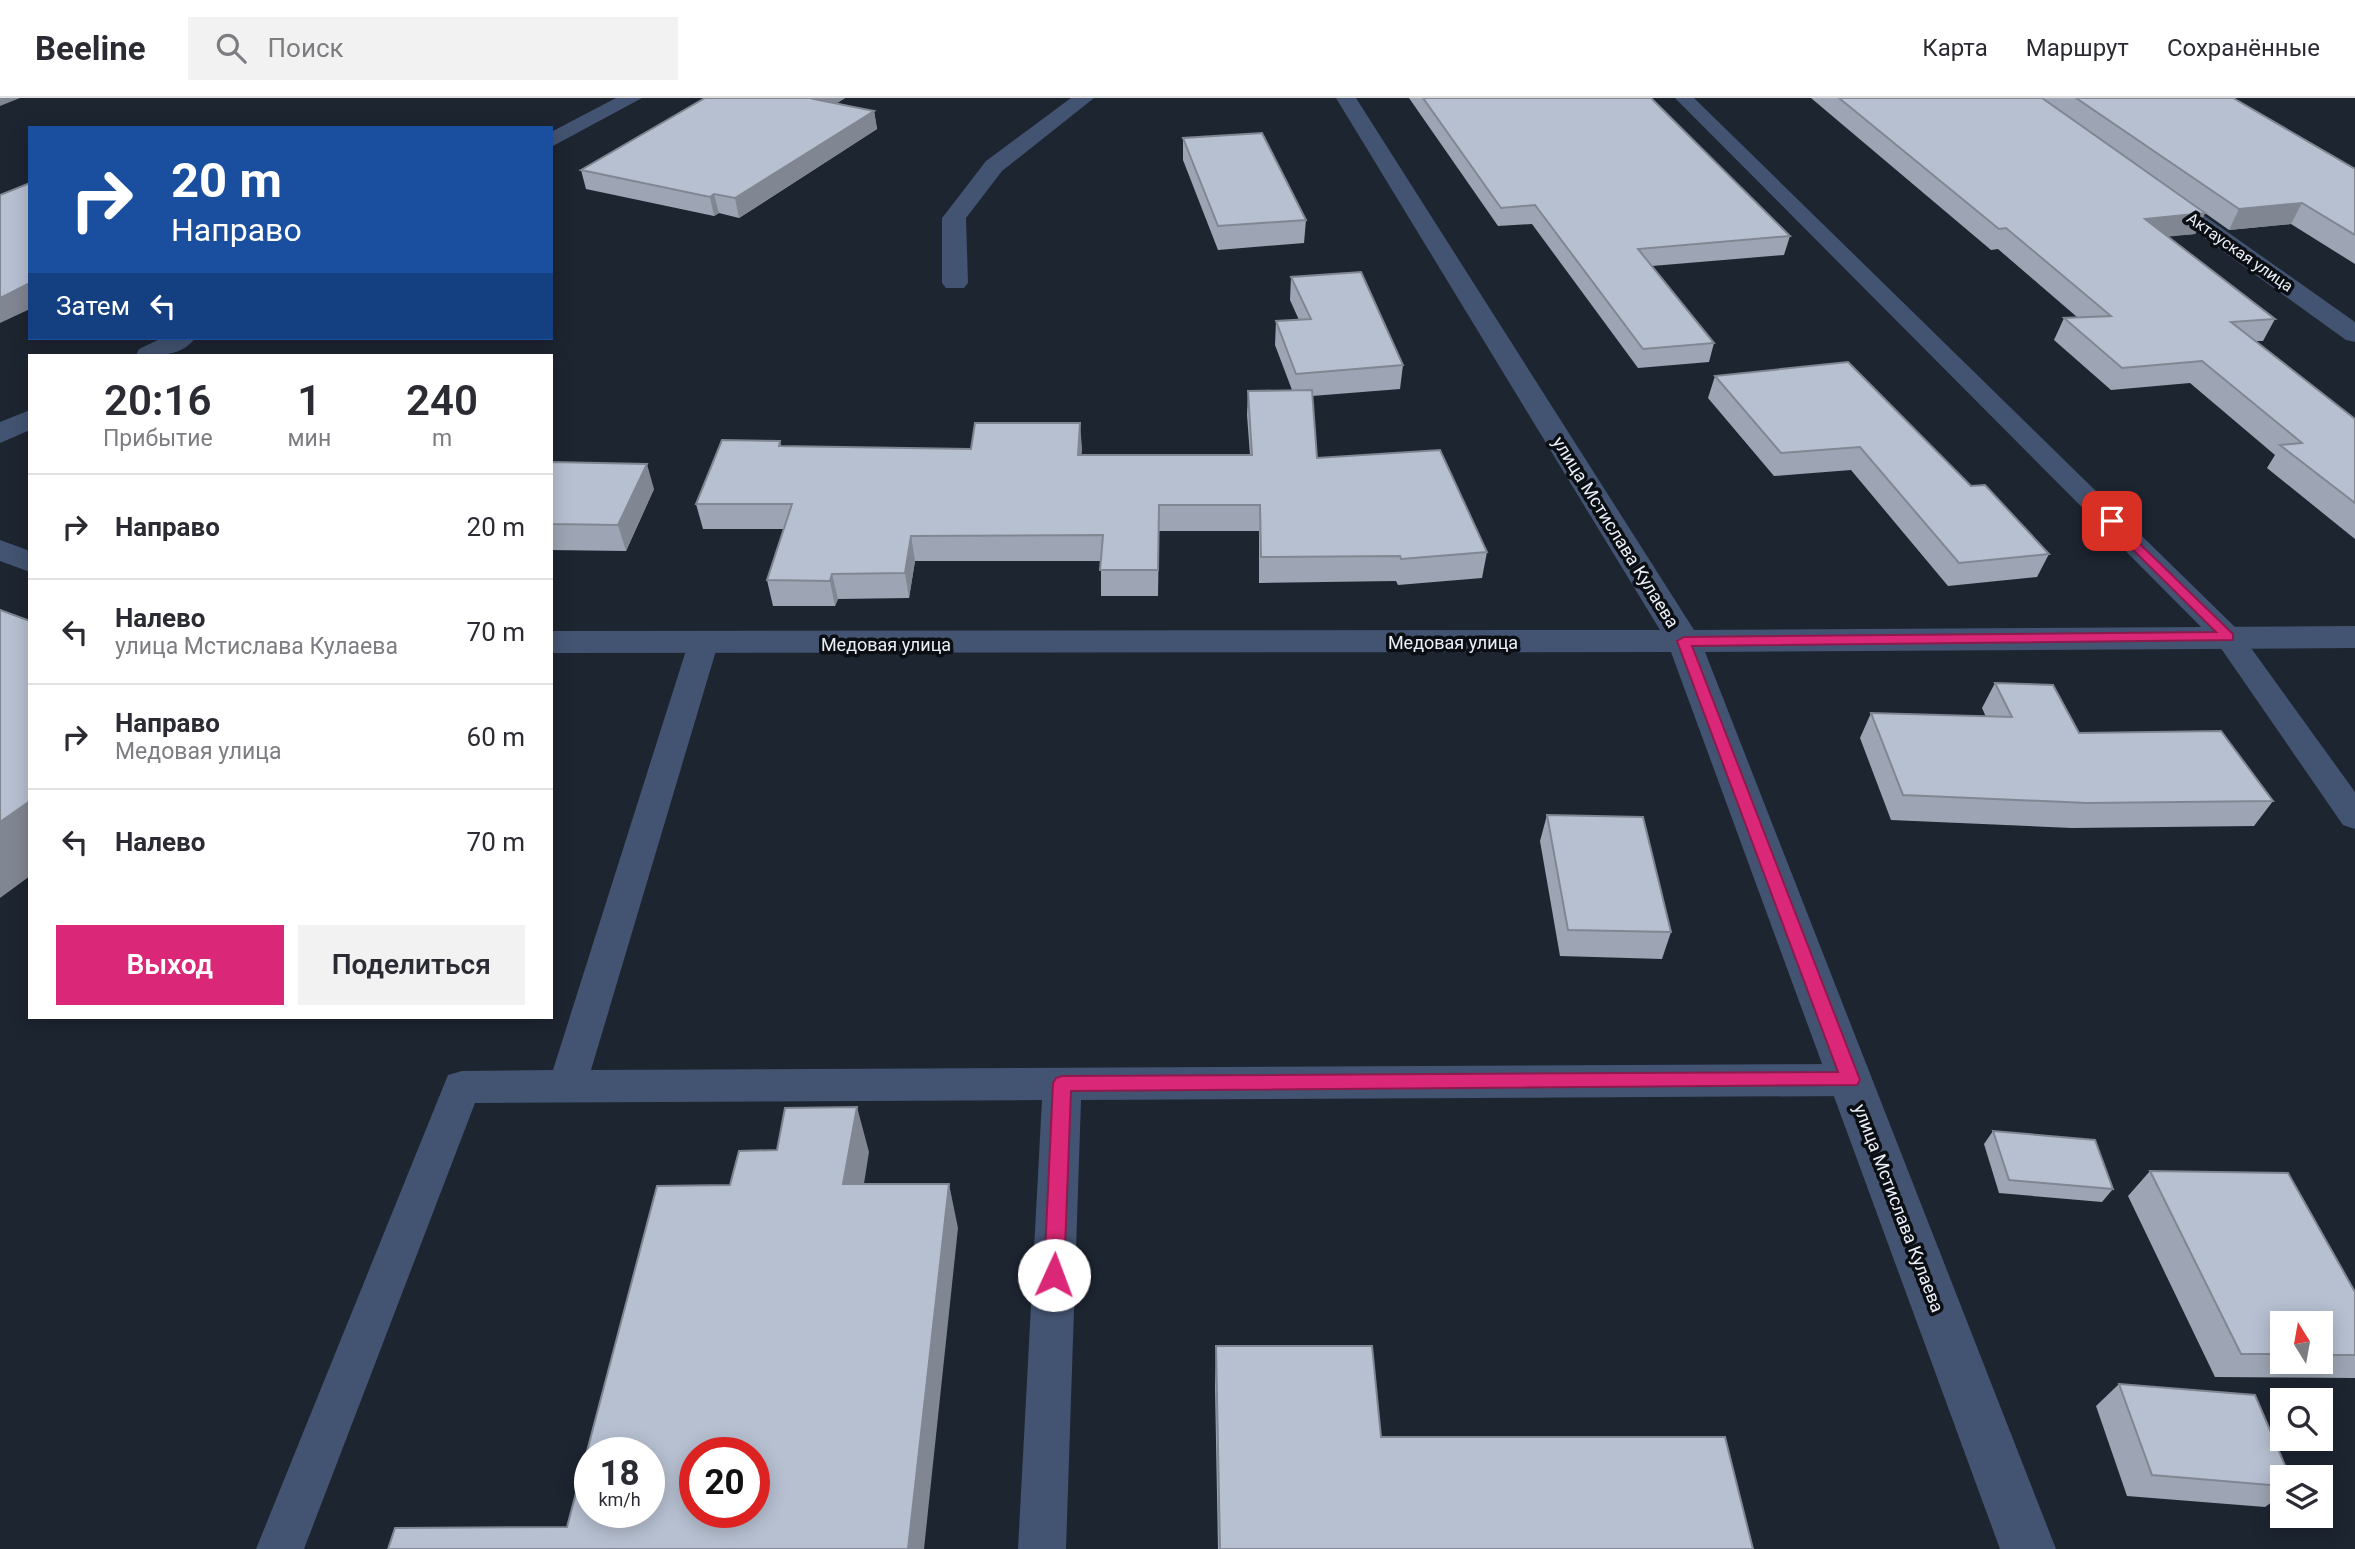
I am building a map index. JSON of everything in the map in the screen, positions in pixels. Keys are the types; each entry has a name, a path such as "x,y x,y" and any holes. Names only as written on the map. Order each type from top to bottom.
{"street":[{"path":"553,140 632,98"},
{"path":"955,284 954,218 994,166 1084,98"},
{"name":"улица Мстислава Кулаева","path":"1346,98 1684,641 2028,1549"},
{"name":"Актауская улица","path":"2133,177 2355,334"},
{"path":"151,354 178,340"},
{"path":"0,434 28,419"},
{"path":"0,550 28,561"},
{"name":"Медовая улица","path":"553,642 703,644 2355,637"}],"lane":[{"path":"1684,98 2228,637 2355,817"},
{"path":"567,1086 652,819 703,644"},
{"path":"280,1549 463,1087 1850,1080"},
{"path":"1042,1549 1062,1083"}],"building":[{"path":"705,98 814,98 874,111 735,198 714,194 710,197 581,170"},
{"path":"1423,98 1651,98 1790,236 1638,249 1714,343 1643,349 1535,205 1501,208"},
{"path":"1839,98 2042,98 2205,213 2145,219 2275,319 2231,322 2355,419 2355,503 2280,445 2302,443 2202,361 2122,368 2064,318 2111,316 2006,228 1999,229"},
{"path":"2076,98 2233,98 2355,169 2355,235 2302,203 2239,209"},
{"path":"1262,133 1306,220 1218,226 1183,138"},
{"path":"28,184 28,284 0,298 0,195"},
{"path":"1361,272 1403,365 1296,374 1276,321 1311,319 1291,277"},
{"path":"1848,362 1971,486 1985,485 2049,554 1959,563 1860,447 1781,453 1715,376"},
{"path":"1312,390 1317,458 1440,450 1487,552 1401,559 1400,556 1261,557 1260,505 1159,505 1158,570 1100,570 1103,535 911,536 905,573 832,574 830,581 767,580 792,504 696,504 722,440 780,441 779,446 971,449 975,423 1080,423 1078,455 1252,455 1248,391"},
{"path":"553,462 647,464 618,525 553,524"},
{"path":"0,610 28,620 28,802 0,822"},
{"path":"1995,683 2053,685 2079,733 2221,731 2273,801 2087,803 1903,795 1871,713 2012,717"},
{"path":"1547,815 1643,817 1671,932 1568,930"},
{"path":"857,1107 843,1184 949,1184 908,1549 388,1549 395,1528 567,1527 574,1500 574,1528 665,1528 665,1437 591,1437 657,1186 730,1185 739,1151 777,1150 785,1108"},
{"path":"1993,1131 2095,1140 2113,1189 2009,1180"},
{"path":"2150,1171 2288,1173 2355,1292 2355,1355 2333,1355 2333,1311 2270,1311 2270,1354 2241,1354"},
{"path":"1216,1346 1372,1346 1381,1437 1725,1437 1753,1549 1220,1549"},
{"path":"2119,1384 2255,1395 2270,1430 2270,1451 2279,1451 2285,1465 2270,1465 2270,1485 2152,1475"}],"route":[{"path":"1054,1275 1062,1083 1850,1080 1684,641 2228,637 2112,521"}]}
